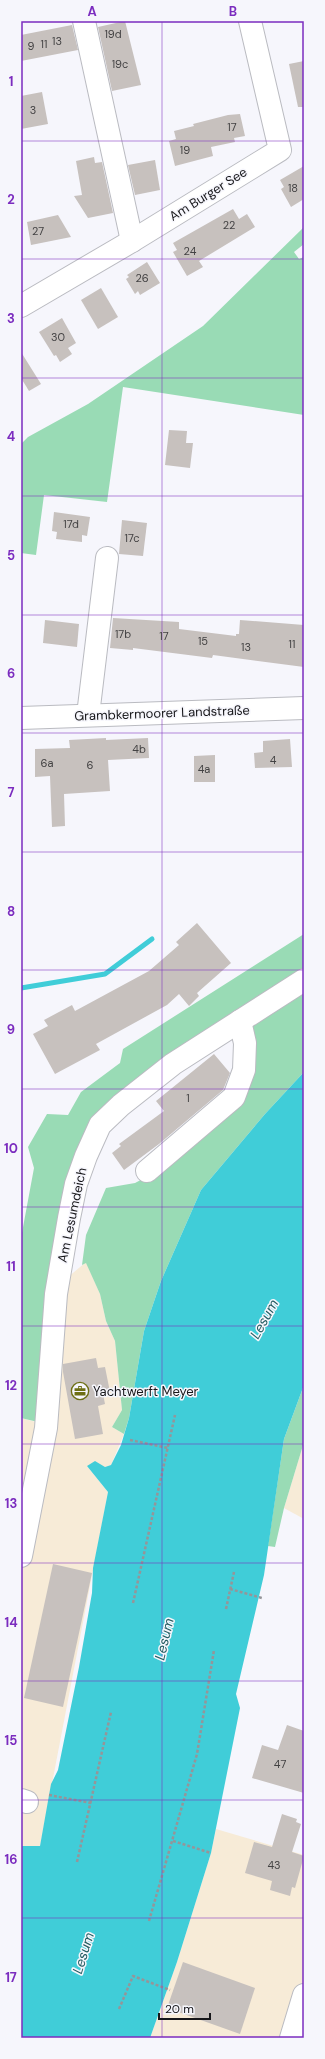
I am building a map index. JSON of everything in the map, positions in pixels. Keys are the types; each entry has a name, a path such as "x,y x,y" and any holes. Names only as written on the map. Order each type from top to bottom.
{"street":[{"path":"84,21 132,240"},
{"name":"Am Burger See","path":"21,306 280,150 250,21"},
{"path":"88,715 107,558"},
{"name":"Grambkermoorer Landstraße","path":"21,718 304,708"},
{"name":"Am Lesumdeich","path":"21,1556 46,1428 56,1294 75,1189 86,1156 100,1125 121,1104 173,1064 304,980"},
{"path":"147,1171 234,1097 244,1070 245,1043 240,1020"},
{"path":"292,2038 304,1995"}],"path":[{"path":"133,1603 175,1415"},
{"path":"130,1440 168,1448"},
{"path":"226,1609 234,1572"},
{"path":"230,1589 262,1598"},
{"path":"149,1921 197,1754 214,1650"},
{"path":"77,1862 111,1712"},
{"path":"49,1794 91,1803"},
{"path":"173,1841 211,1853"},
{"path":"119,2009 133,1976 170,1990"}],"shaded area":[{"path":"86,1262 100,1294 106,1321 115,1341 122,1410 112,1427 124,1434 111,1465 105,1467 87,1466 108,1492 40,1846 21,1846 21,1418 51,1426 67,1278"},
{"path":"304,1442 304,1519 284,1508"},
{"path":"216,1829 304,1855 304,2038 150,2038 177,1962 211,1853"}],"green space":[{"path":"304,227 304,244 294,252 299,259 304,257 304,415 123,387 107,502 44,495 36,555 21,553 21,444 28,437 88,404 203,326"},
{"path":"304,934 304,1072 265,1114 201,1190 161,1281 144,1331 129,1418 124,1434 112,1427 122,1410 115,1341 106,1321 100,1294 86,1263 82,1265 86,1235 106,1188 135,1183 152,1174 237,1096 243,1011 95,1122 38,1422 21,1418 21,1238 34,1168 28,1147 47,1114 68,1115 81,1092 120,1063 123,1049"},
{"path":"304,1385 304,1442 284,1508 275,1547 268,1546 284,1439"}],"water":[{"name":"Lesum","path":"304,1072 304,1385 284,1439 264,1575 236,1694 240,1708 211,1853 177,1962 150,2038 21,2038 21,1846 40,1846 51,1784 58,1770 79,1667 92,1593 93,1568 108,1492 87,1466 95,1461 105,1467 111,1465 121,1445 129,1418 144,1331 161,1281 201,1190 265,1114"}],"building":[{"path":"125,21 141,85 112,91 98,27"},
{"path":"72,25 78,50 21,61 21,35"},
{"path":"304,61 304,107 298,107 289,64"},
{"path":"42,92 48,124 21,129 21,96"},
{"path":"240,114 245,136 234,138 235,142 211,147 213,156 175,166 169,141 176,139 174,131 194,126 193,124 228,115"},
{"path":"94,157 95,163 102,162 113,213 88,218 74,196 82,195 76,161"},
{"path":"155,160 160,190 135,195 128,165"},
{"path":"304,166 304,199 291,207 281,189 284,187 280,180"},
{"path":"233,209 239,219 247,214 255,227 199,261 203,267 187,276 173,252 177,250 173,243"},
{"path":"58,215 71,237 31,245 27,222"},
{"path":"147,262 160,283 140,295 138,291 135,294 126,279 129,277 127,275"},
{"path":"101,288 118,317 98,329 81,300"},
{"path":"62,318 76,343 68,348 72,354 60,362 56,355 54,356 39,332"},
{"path":"21,352 41,384 29,391 21,378"},
{"path":"169,430 187,431 186,443 193,443 190,468 165,465"},
{"path":"54,512 90,517 87,536 82,535 82,542 56,539 57,532 52,531"},
{"path":"122,520 147,523 143,556 119,554"},
{"path":"113,618 179,622 179,629 236,636 236,634 239,634 240,620 304,625 304,667 213,655 212,658 133,648 133,650 110,648"},
{"path":"45,620 79,624 77,647 43,643"},
{"path":"106,738 106,740 148,738 149,758 108,760 110,791 64,794 65,826 52,827 50,776 35,777 35,749 70,748 69,740"},
{"path":"290,739 292,767 255,768 254,753 263,752 263,741"},
{"path":"215,755 215,782 194,782 194,756"},
{"path":"197,923 231,963 197,993 199,996 189,1006 179,994 167,1005 96,1044 100,1050 55,1074 33,1034 48,1026 44,1020 72,1005 75,1011 149,971 179,945 176,942"},
{"path":"214,1054 230,1073 223,1090 159,1144 124,1170 112,1153 121,1146 119,1144 164,1111 156,1101"},
{"path":"96,1358 98,1368 105,1367 110,1392 103,1394 105,1404 98,1406 103,1434 75,1439 63,1372 63,1364"},
{"path":"53,1564 92,1573 63,1707 24,1698"},
{"path":"287,1725 304,1731 304,1793 252,1778 262,1745 278,1750"},
{"path":"282,1814 297,1819 296,1822 301,1824 292,1852 304,1856 295,1888 292,1887 290,1896 270,1890 272,1881 245,1873 254,1842 272,1847"},
{"path":"183,1962 255,1988 240,2034 167,2008"}],"waterway":[{"path":"21,988 105,974 152,939"}],"place":[{"name":"Yachtwerft Meyer","path":"80,1391"}]}
